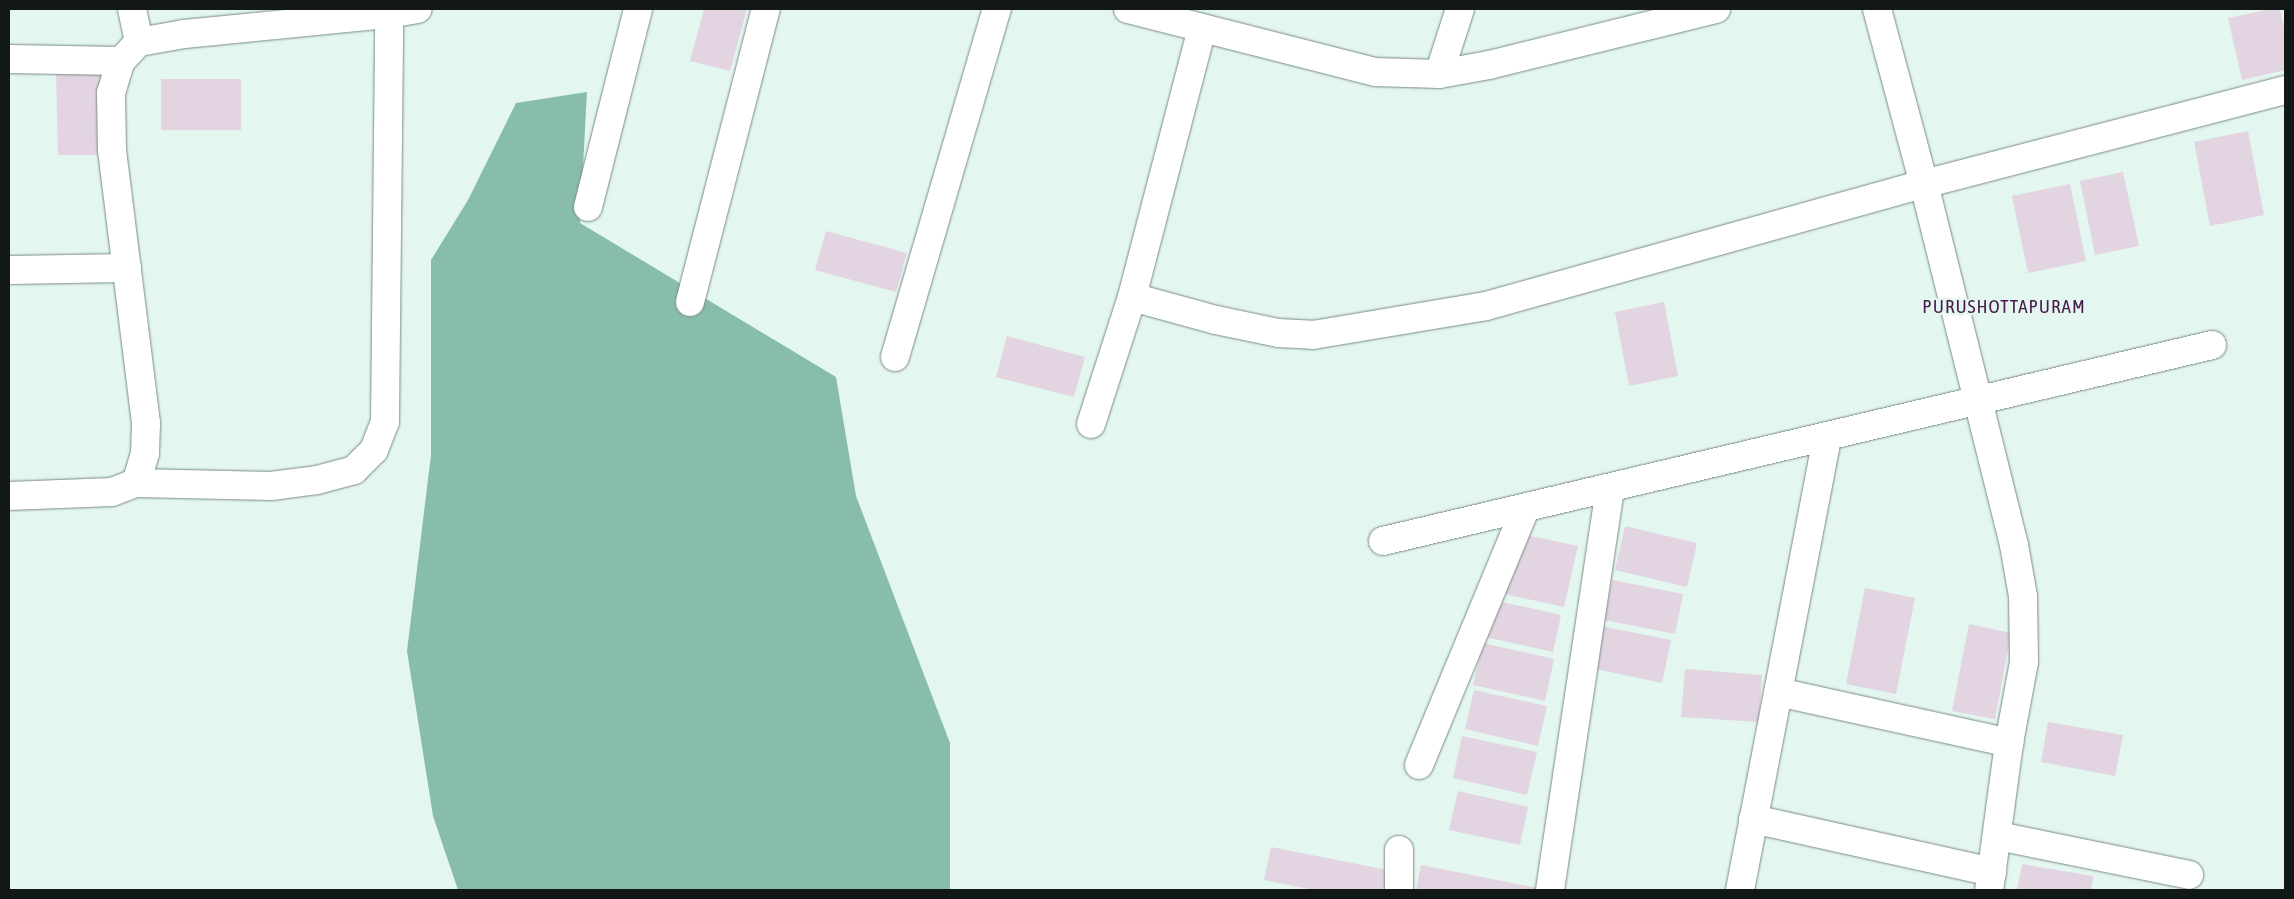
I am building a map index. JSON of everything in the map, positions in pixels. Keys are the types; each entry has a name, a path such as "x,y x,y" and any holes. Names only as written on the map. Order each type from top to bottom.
{"street":[{"path":"132,9 130,51 111,93 112,150 146,423 145,453 136,483"},
{"path":"9,59 130,51 184,34 418,9"},
{"path":"588,207 638,9"},
{"path":"690,302 766,9"},
{"path":"895,357 997,9"},
{"path":"1128,9 1376,72 1439,74 1489,65 1716,9"},
{"path":"1439,74 1460,9"},
{"path":"1753,819 1991,881 2009,743 2024,662 2023,596 2014,545 1924,184 1878,9"},
{"path":"9,496 112,492 136,483 271,486 317,480 354,470 374,450 385,422 386,154 389,11"},
{"path":"1091,424 1132,297 1202,28"},
{"path":"1132,297 1216,320 1278,333 1314,335 1486,306 1924,184 2285,90"},
{"path":"9,270 127,268"},
{"path":"1383,541 2212,346"},
{"path":"1740,890 1827,437"},
{"path":"1550,890 1610,488"},
{"path":"1419,765 1525,508"},
{"path":"1778,692 2009,743"},
{"path":"1998,836 2189,875"},
{"path":"1399,850 1399,890"}],"shaded area":[{"path":"587,92 580,223 836,377 856,496 950,743 950,890 458,890 433,816 407,651 431,455 431,260 468,200 516,103"}],"building":[{"path":"704,9 747,9 730,71 690,61"},
{"path":"2270,9 2280,9 2285,32 2285,70 2242,80 2228,18"},
{"path":"56,69 105,69 106,155 58,155"},
{"path":"161,79 241,79 241,130 161,130"},
{"path":"2248,131 2264,215 2210,226 2194,142"},
{"path":"2123,172 2139,246 2095,255 2080,181"},
{"path":"2070,184 2086,261 2028,273 2012,196"},
{"path":"826,231 907,253 896,292 815,270"},
{"path":"1664,302 1678,376 1629,386 1615,312"},
{"path":"1007,336 1085,357 1074,397 996,377"},
{"path":"1625,526 1697,543 1687,587 1615,570"},
{"path":"1517,533 1578,546 1564,607 1504,594"},
{"path":"1612,580 1683,594 1675,634 1604,620"},
{"path":"1865,588 1915,598 1896,694 1846,684"},
{"path":"1493,600 1561,615 1553,652 1485,637"},
{"path":"1969,624 2011,633 1995,719 1952,711"},
{"path":"1600,626 1671,640 1662,683 1591,668"},
{"path":"1483,643 1554,659 1545,701 1473,685"},
{"path":"1685,669 1762,675 1759,722 1681,717"},
{"path":"1474,690 1547,706 1538,746 1465,729"},
{"path":"2048,722 2123,735 2115,776 2041,762"},
{"path":"1462,736 1537,752 1527,795 1453,778"},
{"path":"1458,791 1528,807 1520,845 1449,830"},
{"path":"1271,847 1393,871 1389,890 1314,890 1264,880"},
{"path":"2022,864 2093,876 2091,890 2017,890"},
{"path":"1421,865 1538,888 1537,890 1416,890"}],"district":[{"name":"PURUSHOTTAPURAM","path":"2004,307"}]}
